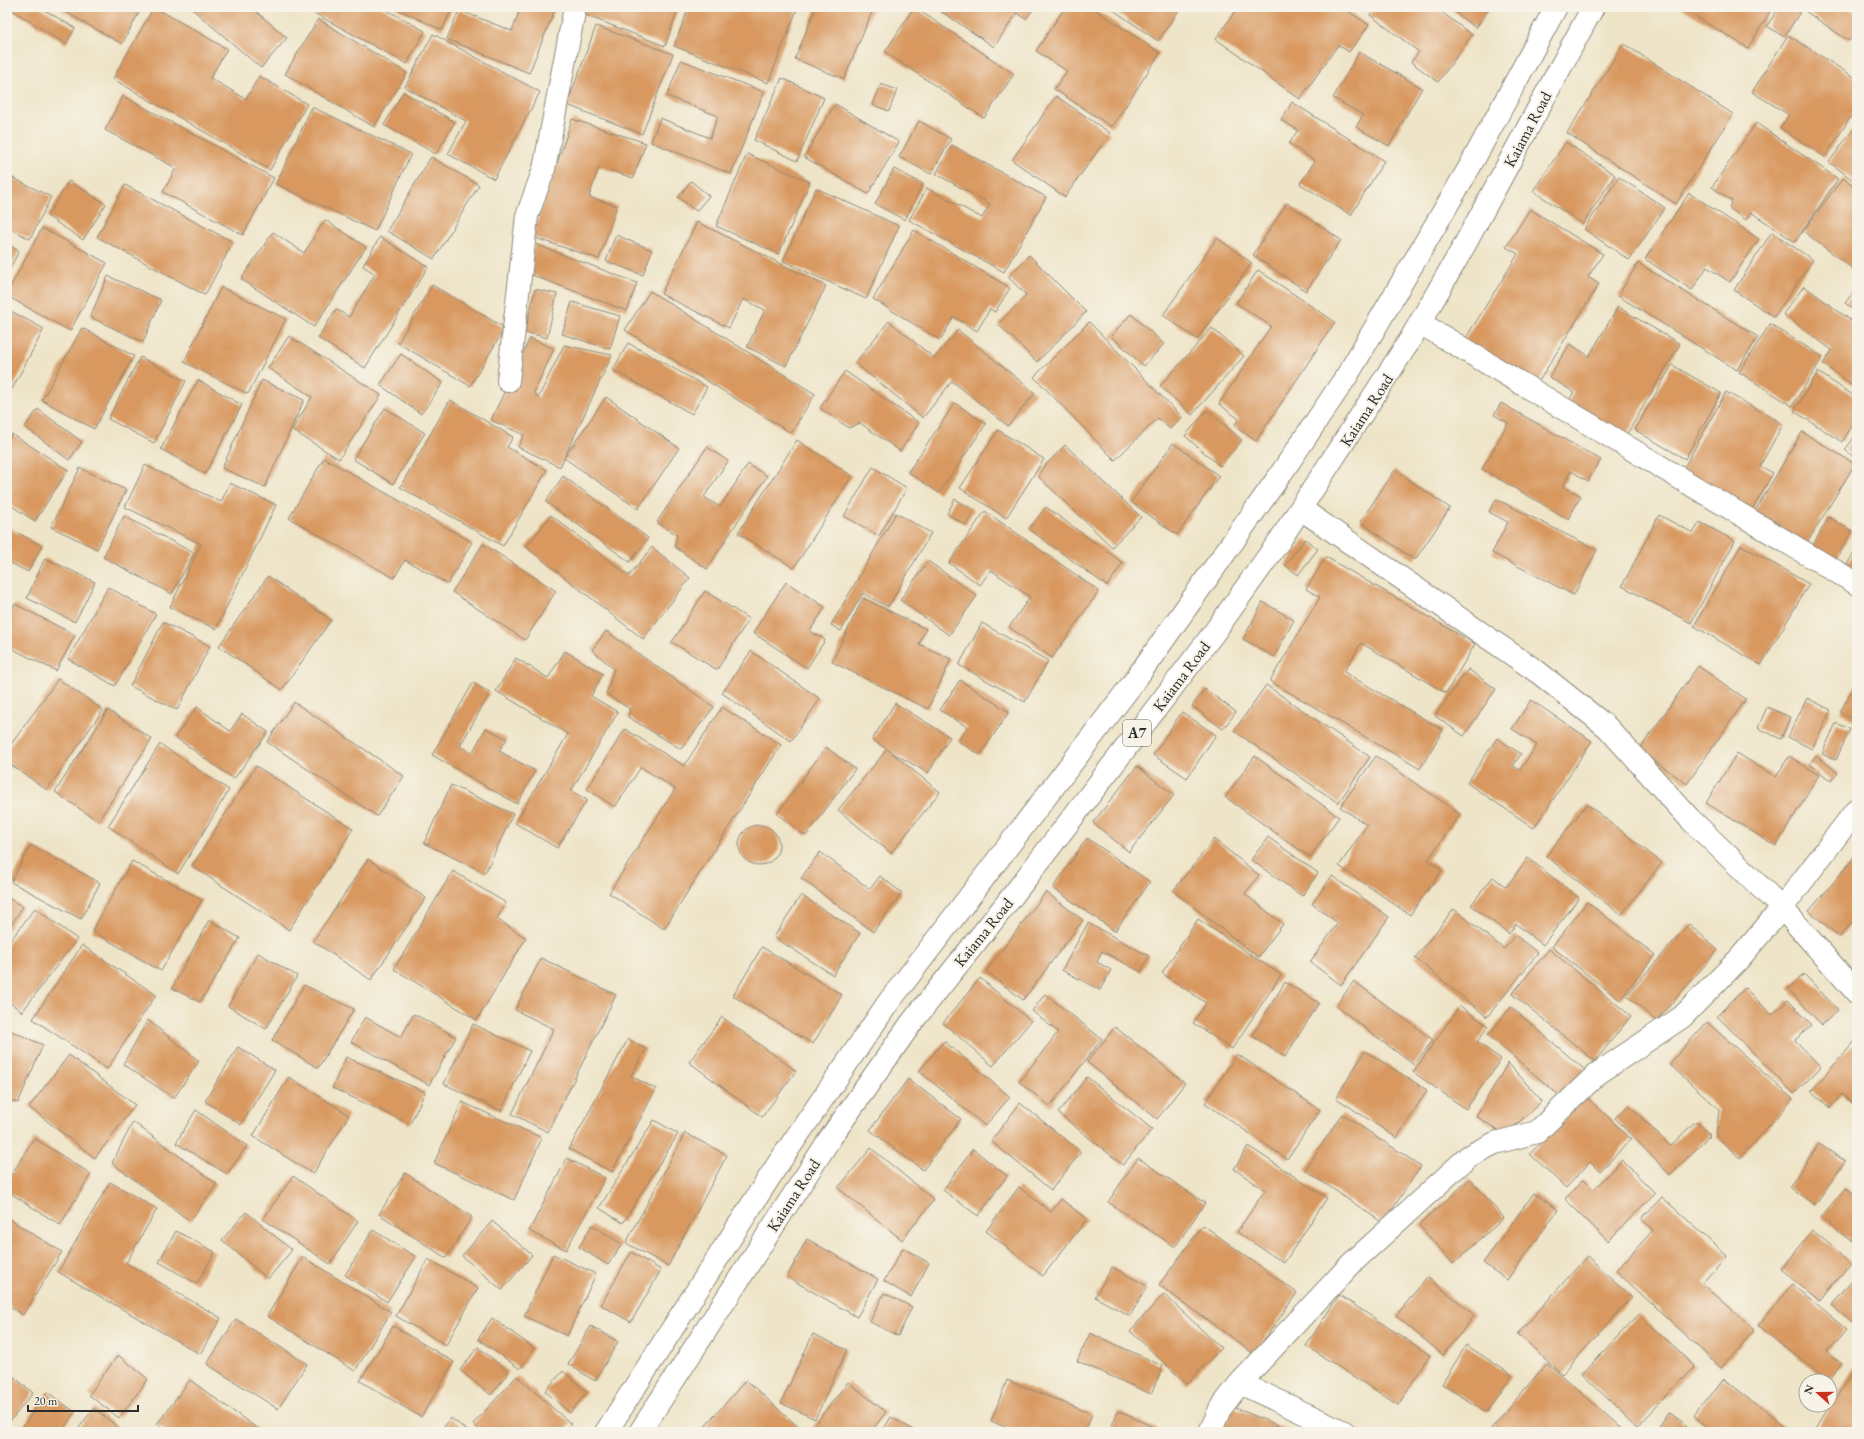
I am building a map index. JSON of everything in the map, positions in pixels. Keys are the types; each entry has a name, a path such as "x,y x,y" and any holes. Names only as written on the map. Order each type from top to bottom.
{"main road":[{"path":"508,381 527,216 544,169 575,7"},
{"name":"Kaiama Road","path":"606,1432 760,1190 888,1002 1132,683 1262,501 1348,374 1469,168 1556,7"},
{"name":"Kaiama Road","path":"640,1432 822,1150 912,1022 1014,894 1208,640 1301,509 1420,323 1464,246 1593,7"},
{"path":"1420,323 1857,584"},
{"path":"1301,509 1539,673 1607,727 1690,819 1782,908 1857,992"},
{"path":"1210,1432 1220,1409 1240,1383 1352,1263 1469,1156 1495,1142 1536,1132 1597,1074 1682,1018 1739,959 1782,908 1857,809"},
{"path":"1240,1383 1344,1432"}],"building":[{"path":"7,7 39,7 75,28 66,44"},
{"path":"57,7 142,7 122,44"},
{"path":"154,7 227,49 210,78 246,99 259,76 307,104 270,170 113,79"},
{"path":"251,7 287,38 261,68 191,8"},
{"path":"303,7 381,7 425,31 407,64"},
{"path":"393,7 453,7 442,30"},
{"path":"505,7 556,7 529,73 447,39 459,10 512,31 519,12"},
{"path":"583,7 679,7 665,46 580,13"},
{"path":"689,7 798,7 768,83 674,46"},
{"path":"816,7 874,7 844,79 795,59"},
{"path":"914,7 1014,74 984,118 885,52"},
{"path":"935,7 1035,7 1026,19 1017,13 994,47"},
{"path":"1065,7 1091,7 1160,53 1112,127 1054,89 1067,71 1036,51"},
{"path":"1109,7 1181,7 1158,41"},
{"path":"1238,7 1346,7 1345,9 1369,25 1349,52 1338,45 1300,99 1216,39"},
{"path":"1375,7 1435,7 1472,35 1438,82 1411,62 1419,52 1370,15"},
{"path":"1448,7 1490,7 1476,28"},
{"path":"1680,7 1773,7 1748,48"},
{"path":"1779,7 1847,7 1857,13 1857,29 1849,41 1802,9 1784,37 1767,26"},
{"path":"318,19 407,73 374,127 285,74"},
{"path":"596,26 673,54 642,134 567,105"},
{"path":"433,34 540,92 494,179 448,154 466,121 405,87"},
{"path":"1788,35 1857,79 1857,107 1825,157 1780,128 1789,115 1752,92"},
{"path":"1624,44 1733,114 1676,204 1567,133"},
{"path":"1359,52 1422,88 1389,146 1356,127 1363,115 1333,98"},
{"path":"681,60 764,92 731,174 651,142 660,118 710,138 718,116 667,96"},
{"path":"782,78 824,98 797,161 754,140"},
{"path":"881,84 897,90 889,111 873,105"},
{"path":"403,92 455,122 436,154 384,125"},
{"path":"123,96 274,178 243,235 163,192 176,168 105,130"},
{"path":"1056,96 1110,133 1065,197 1012,160"},
{"path":"1292,102 1384,161 1351,215 1300,184 1315,161 1289,144 1298,130 1281,120"},
{"path":"835,104 899,142 868,194 804,157"},
{"path":"312,107 411,154 375,231 276,184"},
{"path":"572,119 646,143 633,178 599,167 589,197 617,206 599,259 532,237"},
{"path":"919,121 951,139 931,174 899,157"},
{"path":"1756,123 1838,179 1795,242 1751,212 1746,220 1729,208 1732,201 1712,187"},
{"path":"1857,124 1857,183 1829,162"},
{"path":"1566,142 1615,175 1583,224 1533,191"},
{"path":"952,145 1046,197 1004,272 909,220 927,188 982,218 990,204 936,174"},
{"path":"747,154 810,182 779,254 716,226"},
{"path":"431,157 479,185 434,259 387,231"},
{"path":"894,169 923,184 905,220 875,204"},
{"path":"7,175 51,197 30,239 7,227"},
{"path":"1619,177 1665,208 1629,260 1584,229"},
{"path":"1843,178 1857,188 1857,272 1803,231"},
{"path":"69,181 106,204 83,240 47,216"},
{"path":"691,181 709,196 696,211 678,197"},
{"path":"125,185 233,242 205,295 97,237"},
{"path":"816,188 899,226 866,299 783,261"},
{"path":"1689,193 1759,239 1730,282 1707,267 1692,290 1645,259"},
{"path":"1287,203 1341,240 1306,291 1253,255"},
{"path":"1530,209 1603,254 1588,277 1599,284 1536,386 1464,341 1518,254 1506,247"},
{"path":"325,220 366,247 314,327 241,279 273,232 304,253"},
{"path":"697,222 826,286 786,366 747,347 765,310 743,299 729,328 661,294"},
{"path":"42,228 107,263 70,331 7,296 7,293"},
{"path":"914,230 1010,288 995,312 990,309 977,331 954,317 940,340 873,299"},
{"path":"1772,232 1813,260 1774,317 1734,290"},
{"path":"616,235 652,250 643,275 606,261"},
{"path":"380,237 428,267 365,368 318,338 336,309 349,317 375,274 363,266"},
{"path":"1217,238 1252,263 1197,339 1163,315"},
{"path":"7,244 19,251 7,274"},
{"path":"535,244 637,283 627,311 524,272"},
{"path":"1029,255 1086,312 1037,362 998,324 1026,295 1008,277"},
{"path":"1638,263 1758,337 1737,370 1618,296"},
{"path":"1258,270 1335,322 1256,441 1234,426 1239,419 1219,404 1271,326 1236,303"},
{"path":"108,276 161,300 143,342 90,317"},
{"path":"432,285 505,328 470,386 398,343"},
{"path":"1804,286 1857,325 1857,388 1823,364 1832,350 1783,314"},
{"path":"221,287 286,319 248,394 184,362"},
{"path":"1857,287 1857,312 1845,303"},
{"path":"535,289 557,294 547,338 525,332"},
{"path":"650,291 815,394 791,433 625,330"},
{"path":"572,302 620,316 610,349 562,334"},
{"path":"1618,307 1680,344 1624,439 1566,405 1574,392 1549,377 1570,344 1589,356"},
{"path":"7,309 44,329 12,389 7,386"},
{"path":"1131,314 1164,344 1144,366 1111,336"},
{"path":"889,321 934,358 958,330 1035,393 1008,426 952,381 923,418 855,363"},
{"path":"1089,322 1182,417 1170,429 1158,418 1115,460 1034,377"},
{"path":"1770,324 1823,357 1792,406 1739,372"},
{"path":"82,328 134,356 94,429 42,400"},
{"path":"1212,328 1244,356 1192,415 1160,386"},
{"path":"289,336 381,395 339,459 292,430 312,397 268,368"},
{"path":"530,338 554,349 534,392 538,398 564,345 612,355 560,467 518,447 524,435 491,420"},
{"path":"628,343 707,387 692,414 613,370"},
{"path":"401,354 443,383 421,414 380,385"},
{"path":"140,357 186,381 154,443 108,419"},
{"path":"1672,365 1721,393 1685,459 1635,430"},
{"path":"845,371 919,423 900,451 860,423 849,428 820,408"},
{"path":"1818,372 1857,398 1857,418 1842,442 1794,411"},
{"path":"198,380 242,405 205,474 161,449"},
{"path":"262,380 304,400 265,487 222,468"},
{"path":"1726,392 1783,424 1760,466 1773,473 1752,510 1682,471"},
{"path":"606,397 679,448 638,509 564,458"},
{"path":"450,400 513,437 507,447 547,470 503,546 400,487"},
{"path":"955,403 986,424 939,493 908,472"},
{"path":"1501,403 1601,460 1588,481 1571,471 1563,486 1581,496 1568,519 1482,469 1508,423 1494,415"},
{"path":"385,408 425,433 393,484 353,459"},
{"path":"38,409 82,442 69,460 25,427"},
{"path":"1207,410 1242,440 1220,466 1185,436"},
{"path":"998,430 1044,459 1006,518 960,488"},
{"path":"1802,432 1855,464 1805,546 1753,514"},
{"path":"1857,433 1857,459 1845,450"},
{"path":"12,434 68,470 35,521 7,503 7,443"},
{"path":"797,440 852,476 794,568 738,533"},
{"path":"1173,443 1219,476 1177,535 1131,502"},
{"path":"1065,445 1141,517 1112,547 1039,477 1041,470"},
{"path":"707,447 728,461 704,497 720,507 748,464 767,476 707,569 675,547 677,535 657,522"},
{"path":"324,458 472,542 448,584 405,560 394,578 289,518"},
{"path":"145,465 221,502 230,483 276,505 216,629 170,607 201,544 125,507"},
{"path":"873,467 907,488 879,536 844,516"},
{"path":"80,468 126,490 97,549 51,527"},
{"path":"1395,470 1450,508 1415,560 1360,522"},
{"path":"563,476 648,538 630,562 546,502"},
{"path":"955,499 974,510 966,525 947,514"},
{"path":"1496,499 1597,550 1574,595 1492,553 1508,522 1489,512"},
{"path":"1046,507 1123,563 1107,586 1029,529"},
{"path":"985,511 1099,591 1052,658 1009,627 1030,597 991,570 980,585 949,563"},
{"path":"896,513 931,533 888,607 863,593 841,631 831,625"},
{"path":"551,515 629,576 652,547 690,578 643,639 526,547"},
{"path":"1659,515 1693,533 1700,522 1735,541 1691,623 1622,586"},
{"path":"124,516 194,553 172,594 103,557"},
{"path":"1829,517 1852,531 1832,566 1809,552"},
{"path":"7,527 42,546 28,572 7,561"},
{"path":"1305,539 1318,549 1298,575 1285,565"},
{"path":"483,544 556,591 525,640 452,592"},
{"path":"1741,545 1809,584 1761,665 1694,626"},
{"path":"1857,548 1857,573 1846,566"},
{"path":"1326,557 1475,644 1446,693 1361,643 1344,672 1443,730 1420,769 1270,681 1320,597 1306,589"},
{"path":"45,558 95,582 75,622 27,598"},
{"path":"928,561 977,596 949,635 900,600"},
{"path":"268,576 331,620 282,690 219,646"},
{"path":"786,582 825,607 810,631 825,640 807,668 753,633"},
{"path":"108,587 156,614 115,686 68,659"},
{"path":"705,591 749,619 717,670 672,642"},
{"path":"863,598 926,629 919,644 951,659 928,709 832,662"},
{"path":"1263,602 1294,620 1274,657 1243,639"},
{"path":"15,604 75,635 56,671 7,646 7,619"},
{"path":"163,622 210,646 177,710 130,686"},
{"path":"982,623 1048,661 1025,702 959,665"},
{"path":"606,631 714,707 681,749 628,717 630,709 606,694 614,669 592,650"},
{"path":"565,651 603,674 591,696 618,712 571,791 587,800 557,848 515,823 568,734 496,691 516,658 548,678"},
{"path":"751,651 820,699 791,741 722,693"},
{"path":"1698,666 1746,699 1687,784 1639,750"},
{"path":"1468,669 1496,689 1464,736 1435,716"},
{"path":"58,679 103,710 47,790 7,762 7,750"},
{"path":"960,680 1009,712 980,755 958,741 967,727 940,710"},
{"path":"1857,681 1857,722 1840,712"},
{"path":"473,683 490,693 460,746 472,753 486,728 507,739 499,751 535,771 517,804 432,755"},
{"path":"1266,685 1370,757 1338,803 1234,731"},
{"path":"1205,689 1236,712 1223,729 1192,706"},
{"path":"1807,698 1831,710 1812,749 1788,737"},
{"path":"1531,700 1592,741 1534,828 1467,783 1497,738 1521,754 1513,766 1520,770 1537,745 1512,729"},
{"path":"294,702 404,776 377,816 267,742"},
{"path":"895,703 950,737 928,773 888,750 940,792 891,853 838,810 887,749 872,740"},
{"path":"197,707 230,731 242,714 268,732 234,779 175,737"},
{"path":"722,707 781,745 664,929 609,893 675,789 641,767 615,807 587,789 625,729 684,766"},
{"path":"1767,707 1790,717 1781,739 1758,728"},
{"path":"108,710 152,739 98,821 55,792"},
{"path":"1182,712 1216,735 1187,778 1153,755"},
{"path":"1836,723 1850,729 1836,760 1822,754"},
{"path":"160,744 229,790 178,874 108,826"},
{"path":"826,747 855,769 806,836 777,814"},
{"path":"1737,753 1776,777 1789,756 1819,775 1776,846 1706,803"},
{"path":"1816,755 1838,773 1831,781 1810,764"},
{"path":"1255,756 1339,817 1310,857 1225,797"},
{"path":"1376,756 1460,814 1428,860 1442,870 1410,915 1339,866 1367,825 1340,807"},
{"path":"256,766 353,829 289,930 192,866"},
{"path":"1137,766 1174,795 1129,852 1093,823"},
{"path":"451,785 513,814 485,873 424,843"},
{"path":"1587,804 1662,863 1621,915 1546,856"},
{"path":"763,825 770,828 776,834 779,845 778,853 770,862 763,865 755,865 748,862 740,853 739,841 742,834 751,826"},
{"path":"1268,837 1318,873 1302,896 1251,860"},
{"path":"1087,838 1150,882 1115,931 1053,888"},
{"path":"1214,839 1259,875 1245,894 1283,924 1258,957 1173,891"},
{"path":"31,845 100,883 81,919 11,882"},
{"path":"820,852 870,889 880,876 902,893 873,932 801,878"},
{"path":"1856,856 1857,916 1840,937 1809,911"},
{"path":"1528,858 1579,898 1543,945 1516,924 1509,934 1471,905 1493,877 1506,887"},
{"path":"368,859 426,898 371,980 313,941"},
{"path":"132,861 202,900 161,971 92,931"},
{"path":"453,871 506,903 497,919 526,938 477,1020 394,969"},
{"path":"1332,876 1389,917 1341,985 1310,962 1338,923 1312,904"},
{"path":"1046,892 1083,920 1023,1000 986,971"},
{"path":"801,895 860,933 833,975 774,937"},
{"path":"7,897 23,907 7,931"},
{"path":"1587,902 1655,955 1620,1000 1552,947"},
{"path":"35,908 77,939 22,1012 7,1000 7,945"},
{"path":"1454,909 1504,949 1515,935 1538,953 1487,1017 1415,958"},
{"path":"1198,919 1281,975 1232,1049 1193,1023 1206,1003 1162,973"},
{"path":"209,920 240,938 200,1002 172,988"},
{"path":"1088,923 1149,956 1141,972 1102,951 1097,962 1111,970 1100,990 1062,970"},
{"path":"1689,924 1718,950 1656,1021 1627,995"},
{"path":"82,945 156,995 107,1069 33,1019"},
{"path":"762,947 842,995 813,1044 733,996"},
{"path":"1549,949 1631,1016 1595,1061 1512,994"},
{"path":"258,953 297,976 266,1029 228,1006"},
{"path":"541,958 616,995 548,1132 512,1114 554,1029 515,1010"},
{"path":"1804,974 1838,1010 1822,1025 1788,989"},
{"path":"980,978 1031,1021 993,1066 943,1023"},
{"path":"1354,981 1433,1040 1414,1065 1336,1006"},
{"path":"1285,982 1319,1003 1285,1057 1252,1036"},
{"path":"304,985 354,1009 318,1068 272,1040"},
{"path":"1745,988 1772,1015 1788,1000 1812,1025 1795,1040 1821,1067 1794,1094 1717,1016"},
{"path":"1045,994 1102,1039 1050,1106 1019,1082 1058,1032 1032,1011"},
{"path":"1460,1006 1488,1026 1477,1042 1501,1059 1466,1109 1413,1072"},
{"path":"1511,1007 1585,1070 1561,1097 1488,1035"},
{"path":"414,1014 456,1037 429,1085 351,1042 365,1017 401,1037"},
{"path":"722,1017 796,1071 762,1117 689,1062"},
{"path":"148,1020 199,1061 174,1098 123,1064"},
{"path":"1707,1022 1793,1099 1740,1158 1716,1136 1719,1109 1669,1064"},
{"path":"473,1024 530,1051 501,1111 444,1084"},
{"path":"1115,1027 1185,1083 1157,1119 1087,1062"},
{"path":"7,1029 43,1045 18,1103 7,1099"},
{"path":"628,1039 646,1049 631,1076 656,1089 612,1172 569,1149"},
{"path":"1857,1039 1857,1107 1842,1094 1830,1108 1811,1091"},
{"path":"944,1041 1010,1097 985,1126 919,1071"},
{"path":"238,1047 275,1070 241,1125 205,1101"},
{"path":"1365,1051 1427,1090 1397,1138 1336,1098"},
{"path":"1237,1054 1320,1110 1287,1159 1205,1103"},
{"path":"69,1055 135,1105 95,1158 29,1107"},
{"path":"346,1057 425,1092 410,1124 332,1088"},
{"path":"1508,1063 1542,1101 1505,1135 1476,1116"},
{"path":"289,1077 349,1115 313,1174 253,1136"},
{"path":"1087,1077 1152,1129 1123,1165 1058,1113"},
{"path":"908,1079 961,1119 923,1170 870,1130"},
{"path":"1585,1095 1631,1139 1600,1172 1590,1162 1566,1188 1530,1154"},
{"path":"462,1102 542,1138 514,1200 434,1163"},
{"path":"1020,1103 1081,1152 1051,1190 991,1141"},
{"path":"1629,1105 1670,1146 1696,1121 1710,1135 1670,1175 1615,1118"},
{"path":"196,1110 247,1146 227,1174 176,1143"},
{"path":"1342,1114 1421,1166 1383,1223 1305,1170"},
{"path":"654,1120 678,1134 623,1223 599,1208"},
{"path":"133,1122 217,1184 190,1221 112,1163"},
{"path":"685,1133 727,1155 668,1266 626,1243"},
{"path":"34,1138 91,1174 60,1225 7,1191 7,1182"},
{"path":"1819,1144 1845,1161 1815,1205 1789,1187"},
{"path":"1248,1146 1327,1198 1284,1263 1237,1232 1265,1190 1234,1169"},
{"path":"871,1148 934,1200 902,1240 838,1188"},
{"path":"973,1149 1007,1176 978,1216 943,1190"},
{"path":"567,1158 605,1178 566,1250 529,1231"},
{"path":"1138,1158 1205,1203 1175,1247 1108,1202"},
{"path":"1622,1160 1655,1193 1608,1241 1565,1199 1583,1180 1593,1190"},
{"path":"405,1173 472,1217 446,1258 379,1214"},
{"path":"293,1176 358,1221 330,1264 263,1219"},
{"path":"1470,1179 1504,1218 1453,1264 1419,1225"},
{"path":"110,1182 157,1209 126,1263 221,1318 200,1354 58,1272"},
{"path":"1019,1187 1051,1212 1061,1199 1087,1219 1043,1276 986,1231"},
{"path":"1846,1187 1857,1197 1857,1246 1821,1217"},
{"path":"1534,1193 1558,1210 1507,1280 1483,1263"},
{"path":"1662,1197 1727,1256 1702,1283 1755,1330 1721,1367 1616,1271 1653,1230 1641,1219"},
{"path":"246,1212 292,1250 268,1279 222,1240"},
{"path":"7,1218 62,1252 23,1315 7,1305"},
{"path":"492,1221 532,1255 502,1290 462,1256"},
{"path":"592,1225 622,1244 608,1265 579,1247"},
{"path":"1203,1225 1297,1293 1254,1354 1159,1285"},
{"path":"373,1230 416,1257 387,1302 345,1275"},
{"path":"176,1231 215,1252 197,1284 159,1262"},
{"path":"1812,1231 1851,1262 1821,1302 1781,1270"},
{"path":"807,1239 878,1279 857,1317 787,1277"},
{"path":"903,1248 929,1263 911,1297 884,1281"},
{"path":"631,1252 661,1270 631,1322 601,1305"},
{"path":"553,1254 596,1274 567,1336 524,1316"},
{"path":"1587,1256 1632,1297 1562,1374 1518,1334"},
{"path":"303,1257 391,1312 355,1371 267,1316"},
{"path":"428,1259 478,1288 446,1345 396,1316"},
{"path":"1112,1267 1147,1286 1130,1316 1095,1297"},
{"path":"1857,1275 1857,1326 1832,1305"},
{"path":"1427,1277 1475,1315 1443,1355 1396,1316"},
{"path":"1792,1285 1846,1329 1827,1352 1842,1364 1835,1373 1818,1373 1759,1325"},
{"path":"884,1293 912,1307 898,1336 870,1322"},
{"path":"1164,1294 1221,1348 1187,1384 1130,1331"},
{"path":"1339,1295 1430,1355 1398,1405 1306,1346"},
{"path":"1639,1314 1695,1367 1637,1427 1582,1374"},
{"path":"492,1318 534,1348 520,1369 478,1339"},
{"path":"236,1319 307,1364 278,1409 207,1364"},
{"path":"393,1326 454,1362 421,1417 360,1381"},
{"path":"591,1326 618,1342 595,1381 568,1364"},
{"path":"1090,1333 1163,1366 1151,1394 1077,1361"},
{"path":"813,1334 847,1350 815,1419 781,1403"},
{"path":"1466,1345 1512,1375 1487,1413 1442,1384"},
{"path":"478,1347 509,1372 491,1395 460,1370"},
{"path":"118,1355 148,1379 119,1418 89,1395"},
{"path":"1857,1362 1857,1432 1814,1432 1826,1413 1838,1413 1838,1393"},
{"path":"1547,1363 1626,1432 1488,1432"},
{"path":"7,1371 33,1393 7,1425"},
{"path":"563,1371 587,1392 570,1413 545,1391"},
{"path":"517,1376 571,1424 564,1432 482,1432 473,1424"},
{"path":"1723,1378 1792,1432 1714,1432 1694,1416"},
{"path":"190,1380 262,1432 168,1432 157,1424"},
{"path":"746,1380 804,1432 700,1432"},
{"path":"1007,1380 1092,1414 1085,1432 1017,1432 991,1421"},
{"path":"848,1382 886,1412 871,1432 818,1432 812,1428"},
{"path":"47,1392 75,1412 61,1432 19,1432"},
{"path":"1233,1407 1287,1429 1286,1432 1223,1432"},
{"path":"94,1408 124,1432 76,1432"},
{"path":"1118,1411 1164,1432 1109,1432"},
{"path":"1670,1413 1696,1432 1657,1432"},
{"path":"891,1417 917,1432 882,1432"},
{"path":"451,1418 469,1432 440,1432"}]}
